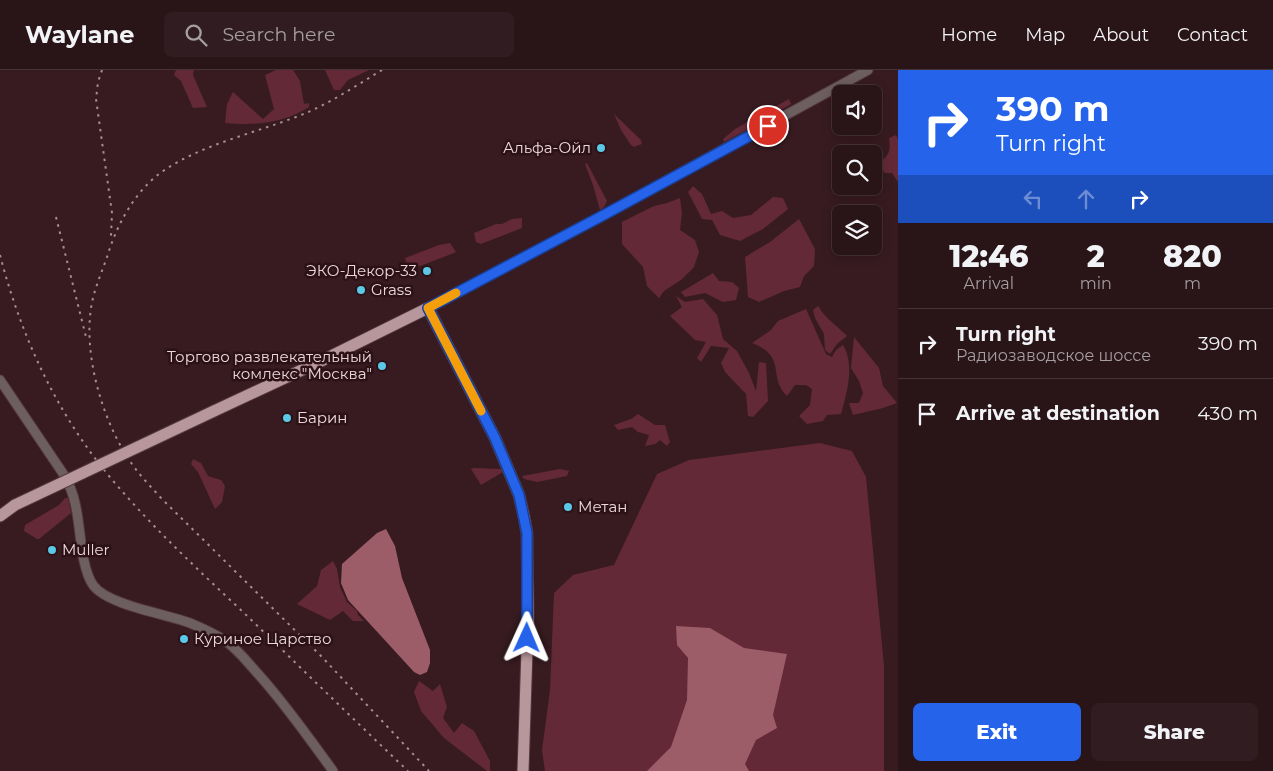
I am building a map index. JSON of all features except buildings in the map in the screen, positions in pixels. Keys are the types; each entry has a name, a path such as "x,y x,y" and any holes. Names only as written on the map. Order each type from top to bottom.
{"main road":[{"path":"0,516 15,505 319,362 428,308 495,438 519,495 524,516 527,533 528,619 522,771"}],"street":[{"path":"428,308 600,217 868,70"},
{"path":"0,380 64,475 75,503 88,577 98,591 119,601 189,623 227,642 243,657 276,695 333,771"}],"shaded area":[{"path":"176,70 194,70 193,75 207,107 193,108 181,81 174,75"},
{"path":"276,70 293,70 300,81 304,104 309,103 309,107 279,120 247,124 225,123 227,104 233,92 263,119 274,109 265,75"},
{"path":"325,70 369,70 348,80 340,90 334,90"},
{"path":"789,99 791,104 724,142 723,139 735,129"},
{"path":"614,114 641,140 642,144 634,147 631,145 621,130"},
{"path":"896,135 898,139 898,182 892,173 885,173 882,169 882,159 888,153 890,147 889,138"},
{"path":"587,163 607,201 600,210 585,164"},
{"path":"693,186 702,194 711,214 722,211 733,218 751,215 773,197 783,198 788,209 763,229 740,241 720,235 712,220 702,219 688,192"},
{"path":"680,198 682,213 680,230 695,240 699,252 694,267 681,280 664,291 659,298 647,286 643,267 622,244 622,222 654,206"},
{"path":"522,218 522,228 481,244 476,242 474,233 512,219"},
{"path":"799,219 815,249 814,266 804,276 800,287 784,291 759,302 748,297 745,257 770,242"},
{"path":"450,243 456,252 412,269 408,268 405,258 439,245"},
{"path":"713,273 719,281 732,282 739,288 736,300 723,302 705,293 685,297 681,292"},
{"path":"676,296 685,302 703,299 717,315 723,339 737,351 756,391 759,362 766,363 768,401 753,417 748,416 746,394 725,372 721,363 729,348 711,346 701,362 697,358 706,342 695,340 670,316 682,307"},
{"path":"818,306 847,336 837,344 830,354 825,350 824,334 815,318 813,310"},
{"path":"806,309 826,354 832,357 836,350 843,345 849,361 849,379 841,414 827,415 823,421 807,424 799,416 810,405 812,389 806,385 795,385 787,396 778,382 774,361 763,349 752,343 771,330 778,321"},
{"path":"854,337 879,368 883,386 897,403 853,415 849,403 859,403 863,393 859,381 851,368"},
{"path":"638,414 655,425 665,425 670,442 667,446 660,440 655,444 645,446 649,435 638,432 632,427 618,430 614,425 631,419"},
{"path":"820,443 852,451 866,477 884,666 884,771 545,771 542,750 550,690 554,593 573,575 614,565 657,474 689,460"},
{"path":"193,459 201,463 208,476 221,480 225,486 222,502 215,509 198,472 191,464"},
{"path":"471,469 501,469 503,472 481,485"},
{"path":"560,469 569,471 567,476 537,482 524,479 522,476"},
{"path":"65,498 68,498 71,513 39,539 24,531 25,525 59,505"},
{"path":"386,529 395,546 402,578 430,650 430,663 427,672 420,675 414,672 348,600 341,583 342,564 377,533"},
{"path":"333,561 337,569 340,587 347,602 364,621 353,621 343,611 330,620 297,604 317,586 321,570"},
{"path":"676,626 710,628 744,648 787,654 773,715 777,728 756,740 745,764 749,771 647,771 671,747 687,700 688,658 677,645"},
{"path":"419,681 433,691 440,684 447,707 443,718 454,733 462,723 474,731 490,761 490,771 487,771 444,738 421,711 414,692"}],"railway":[{"path":"102,70 96,99 112,213 111,236"},
{"path":"382,70 316,109 217,144 182,160 156,176 131,205 113,239 93,298 90,319 90,342 98,389 105,412 115,435 138,472 161,498 322,657 429,771"},
{"path":"56,217 86,337"},
{"path":"0,255 18,315 42,372 73,426 109,476 174,546 408,771"}],"slow traffic":[{"path":"456,293 428,308 481,411"}],"place":[{"name":"Альфа-Ойл","path":"601,148"},
{"name":"ЭКО-Декор-33","path":"427,271"},
{"name":"Grass","path":"361,290"},
{"name":"Торгово развлекательный комлекс \"Москва\"","path":"382,366"},
{"name":"Барин","path":"287,418"},
{"name":"Метан","path":"568,507"},
{"name":"Muller","path":"52,550"},
{"name":"Куриное Царство","path":"184,639"}],"route":[{"path":"527,638 527,533 519,495 495,438 428,308 768,126"}]}
